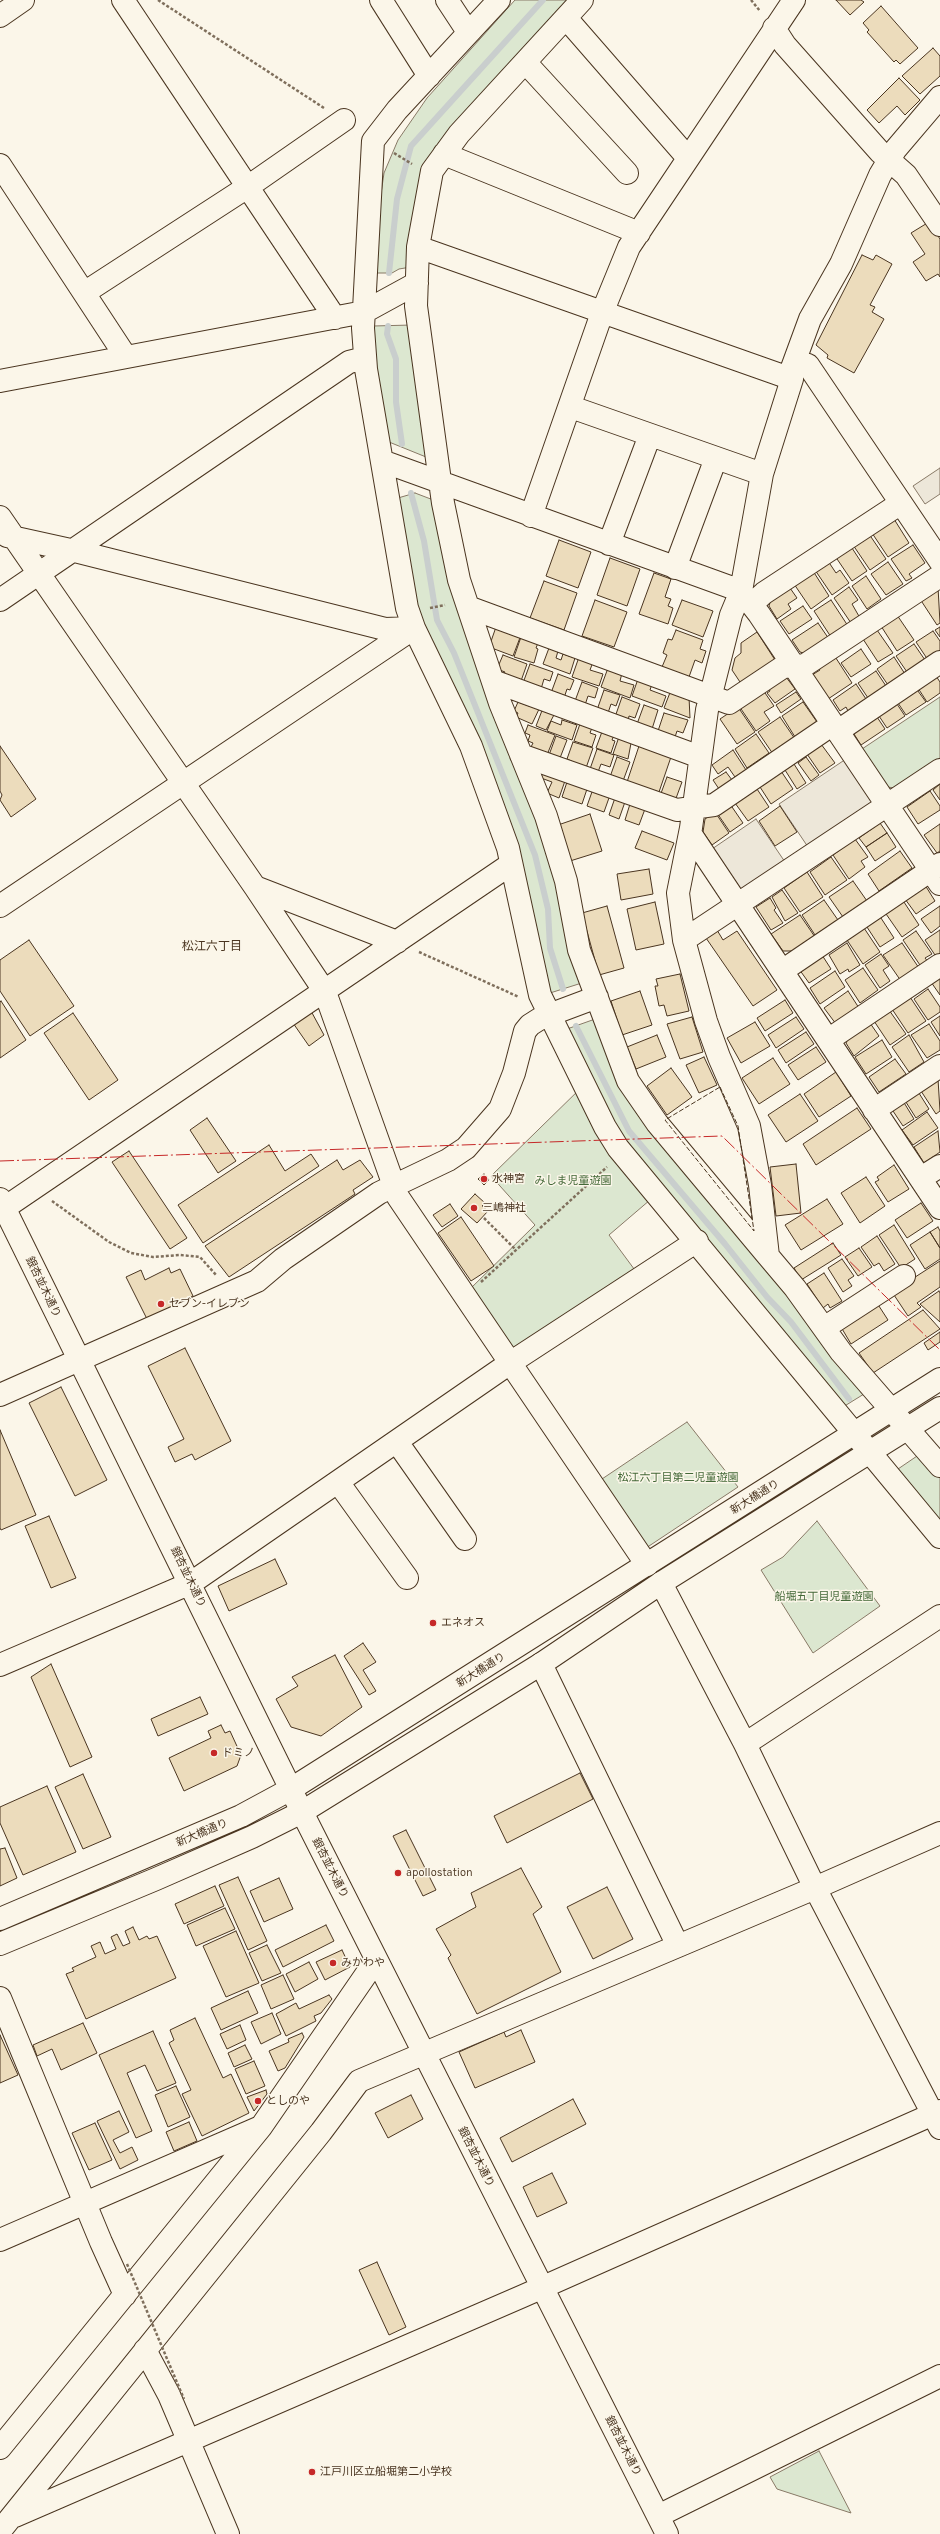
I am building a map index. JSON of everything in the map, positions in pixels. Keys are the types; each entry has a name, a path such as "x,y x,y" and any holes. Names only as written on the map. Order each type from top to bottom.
{"street":[{"path":"0,16 23,0"},
{"path":"123,0 249,186 335,318"},
{"path":"381,0 428,76"},
{"path":"447,0 468,32"},
{"path":"499,0 428,76 373,141 364,312 365,358 407,608 414,628 471,746 508,848 534,975 540,995 605,1127 622,1153 697,1241 940,1537"},
{"path":"582,0 459,134 432,171 418,247 416,306 440,482 458,580 458,606 493,681 546,816 566,881 580,950 634,1092 749,1236 795,1288 841,1352 940,1466"},
{"path":"531,516 571,407 602,313 629,247 794,0"},
{"path":"566,18 688,158"},
{"path":"774,28 785,46 889,160 906,175 940,225"},
{"path":"525,62 627,173"},
{"path":"768,1256 760,1185 749,1126 706,1021 684,940 678,893 690,834 710,696 731,615 746,597 762,474 810,319 841,264 880,175 889,160 939,100"},
{"path":"84,293 249,186 344,120"},
{"path":"444,154 639,233"},
{"path":"0,165 126,357"},
{"path":"418,247 602,313 794,370 808,366 940,561"},
{"path":"0,381 364,312 417,283"},
{"path":"0,600 349,362 365,358"},
{"path":"571,407 762,474"},
{"path":"609,544 650,435"},
{"path":"675,568 716,458"},
{"path":"382,461 675,568 746,597 888,806 937,873 782,971"},
{"path":"746,597 764,593 901,503"},
{"path":"0,517 7,536 40,573 325,992 398,1197 464,1298 647,1565"},
{"path":"7,536 75,550 385,629 414,628"},
{"path":"458,606 729,703 783,667 805,665 940,576"},
{"path":"0,906 182,782 414,628"},
{"path":"521,755 677,810 714,805 940,662"},
{"path":"493,681 700,757"},
{"path":"684,940 738,906 940,770"},
{"path":"690,834 940,1208"},
{"path":"2,1206 31,1192 512,864"},
{"path":"255,887 397,942"},
{"path":"828,1040 940,965"},
{"path":"0,1395 257,1281 283,1259 379,1193 448,1160 466,1148 500,1109 514,1072 525,1031 535,1022 549,1014 597,997"},
{"path":"874,1110 940,1066"},
{"path":"921,1178 940,1166"},
{"name":"銀杏並木通り","path":"2,1206 191,1583 302,1812 376,1960 663,2525"},
{"path":"0,1665 191,1583 510,1364 697,1241"},
{"path":"824,1328 904,1276"},
{"name":"新大橋通り","path":"0,1919 241,1816 291,1789 940,1379"},
{"path":"0,1944 190,1864 302,1812 541,1664 662,1583 940,1408"},
{"path":"397,1442 465,1539"},
{"path":"338,1482 407,1578"},
{"path":"6,2525 189,2442 938,2118 815,1888 745,1744 662,1583"},
{"path":"745,1744 940,1616"},
{"path":"541,1664 678,1946"},
{"path":"6,2525 321,2132 359,2081 815,1888 940,1833"},
{"path":"1,2443 126,2295 261,2127 376,1960"},
{"path":"0,1998 86,2202 101,2242 126,2295"},
{"path":"0,2240 261,2127"},
{"path":"145,2350 169,2395 228,2534"},
{"path":"663,2525 940,2376"}],"path":[{"path":"158,0 344,120"},
{"path":"373,141 419,168"},
{"path":"428,608 458,606"},
{"path":"397,942 514,995 549,1014"},
{"path":"464,1298 622,1153"},
{"path":"31,1192 48,1198 109,1242 131,1253 153,1258 180,1255 200,1257 210,1266 230,1293"},
{"path":"484,1218 516,1250"},
{"path":"127,2264 184,2399"}],"green space":[{"path":"515,0 571,0 422,168 417,192 411,267 399,269 392,273 375,273 379,208 384,173 398,140 427,98"},
{"path":"412,325 431,459 389,442 378,386 373,326"},
{"path":"415,493 436,501 529,792 585,982 550,993 438,657 416,605 398,498"},
{"path":"940,697 940,758 895,788 887,787 862,749"},
{"path":"598,1018 771,1274 864,1394 843,1407 624,1142 567,1029"},
{"name":"みしま児童遊園","path":"584,1085 657,1194 609,1235 640,1277 510,1360 467,1292 535,1225 491,1176"},
{"name":"松江六丁目第二児童遊園","path":"687,1422 738,1487 643,1550 596,1483"},
{"path":"920,1454 940,1477 940,1520 898,1469"},
{"name":"船堀五丁目児童遊園","path":"817,1521 880,1606 813,1653 761,1570 783,1557"},
{"path":"819,2451 851,2513 777,2489 770,2477"}],"shaded area":[{"path":"940,468 940,494 925,504 913,486"},
{"path":"846,759 874,802 808,847 779,804"},
{"path":"756,819 785,862 740,892 712,849"}],"building":[{"path":"836,0 861,0 864,2 850,15"},
{"path":"881,6 918,48 900,64 896,60 894,62 867,32 869,30 863,23"},
{"path":"933,48 940,56 940,76 920,94 902,76"},
{"path":"899,78 920,100 905,115 897,106 879,123 867,110"},
{"path":"929,222 940,239 940,277 938,274 926,281 913,262 925,254 911,233"},
{"path":"862,255 873,260 876,255 892,264 870,305 875,307 872,312 884,319 854,373 827,358 828,355 816,345"},
{"path":"894,519 909,543 888,557 872,533"},
{"path":"869,534 886,559 870,570 853,545"},
{"path":"559,540 591,552 578,588 546,576"},
{"path":"850,545 867,571 852,581 835,556"},
{"path":"913,545 925,563 909,574 912,578 906,581 891,559"},
{"path":"610,558 640,569 627,606 597,595"},
{"path":"828,561 836,573 840,570 849,583 832,595 815,570"},
{"path":"888,562 903,584 886,595 871,574"},
{"path":"813,571 829,596 811,609 794,584"},
{"path":"654,573 671,579 665,597 671,599 668,606 673,608 668,624 639,614"},
{"path":"866,576 881,599 867,609 852,586"},
{"path":"544,581 577,593 564,630 530,618"},
{"path":"849,587 858,600 852,604 860,618 851,623 834,598"},
{"path":"938,587 940,623 937,625 920,599"},
{"path":"790,588 797,598 788,604 791,609 777,619 769,606 770,602"},
{"path":"595,600 627,612 614,647 582,636"},
{"path":"682,600 713,611 703,637 672,625"},
{"path":"831,600 848,626 831,637 814,611"},
{"path":"803,606 812,619 789,634 780,621"},
{"path":"897,615 914,640 897,651 881,626"},
{"path":"818,623 829,639 807,654 800,652 792,640"},
{"path":"496,627 521,635 513,656 489,647"},
{"path":"940,627 940,637 935,630"},
{"path":"676,630 703,640 700,649 706,651 702,663 695,660 689,677 662,667 667,655 663,653 668,639 672,640"},
{"path":"877,630 893,653 878,662 863,639"},
{"path":"933,631 940,641 940,652 928,660 916,642"},
{"path":"757,632 775,660 742,685 732,670 735,658 741,653 741,643"},
{"path":"521,637 538,643 534,663 514,657"},
{"path":"914,644 925,660 907,672 896,656"},
{"path":"549,648 558,651 556,658 561,660 563,654 575,658 570,674 543,664"},
{"path":"861,649 871,664 851,677 841,663"},
{"path":"503,655 527,664 521,681 503,675 505,672 497,669"},
{"path":"834,655 852,683 828,699 812,675 820,670 817,666"},
{"path":"579,657 593,662 590,670 603,674 599,686 572,677"},
{"path":"894,657 905,674 888,685 877,669"},
{"path":"530,664 553,672 550,681 544,679 541,689 523,683"},
{"path":"608,668 622,673 620,681 634,685 630,698 601,687"},
{"path":"876,671 886,686 868,698 858,683"},
{"path":"934,673 940,682 940,693 927,702 916,685"},
{"path":"558,674 574,680 570,690 567,689 564,698 551,693"},
{"path":"786,677 795,689 775,703 767,693 770,691 769,689"},
{"path":"638,679 652,684 650,690 666,696 662,707 632,696"},
{"path":"582,682 598,688 595,698 588,696 585,705 575,701"},
{"path":"856,684 866,699 848,711 846,707 840,711 833,700"},
{"path":"915,687 926,702 906,715 896,700"},
{"path":"604,690 620,695 616,706 611,704 608,713 597,710"},
{"path":"671,690 689,697 690,718 664,708"},
{"path":"763,690 774,706 764,712 770,721 756,731 739,706"},
{"path":"796,692 801,699 781,713 776,705"},
{"path":"622,697 640,704 635,718 629,716 628,721 615,717"},
{"path":"895,701 905,716 887,728 877,713"},
{"path":"518,702 529,706 530,703 540,707 532,724 516,717 518,713 514,711"},
{"path":"803,702 817,722 795,737 782,716"},
{"path":"644,705 658,710 652,729 637,724"},
{"path":"738,707 755,732 737,744 720,719"},
{"path":"543,708 555,713 546,730 536,726"},
{"path":"664,713 688,720 683,733 677,731 675,737 658,731"},
{"path":"875,714 885,729 861,745 854,734"},
{"path":"780,717 795,739 773,754 758,732"},
{"path":"562,720 577,725 572,740 547,731 551,721 561,725"},
{"path":"581,721 593,725 590,733 596,735 592,747 574,741"},
{"path":"528,725 555,735 547,755 530,749 533,743 528,741 530,735 525,733"},
{"path":"603,729 615,733 612,740 615,741 611,753 596,748"},
{"path":"620,734 632,738 628,759 613,754"},
{"path":"756,734 769,753 747,768 735,749"},
{"path":"556,736 567,740 560,758 549,755"},
{"path":"573,742 593,748 586,768 567,759"},
{"path":"640,743 672,754 659,792 627,782"},
{"path":"821,744 835,763 820,773 807,754"},
{"path":"0,746 36,799 11,817 0,800 2,795 0,791"},
{"path":"597,749 614,755 610,767 601,764 598,772 590,769"},
{"path":"733,750 746,770 735,777 728,767 718,774 712,765"},
{"path":"617,757 630,762 623,781 610,777"},
{"path":"806,757 819,775 811,781 798,763"},
{"path":"794,764 806,783 797,789 785,770"},
{"path":"779,768 793,789 771,804 760,787 768,782 765,778"},
{"path":"541,770 566,778 559,798 547,793 552,782 541,778"},
{"path":"726,772 732,780 719,789 713,780"},
{"path":"667,777 682,782 675,801 660,796"},
{"path":"568,779 588,786 582,804 562,797"},
{"path":"940,784 940,800 933,790"},
{"path":"755,786 769,807 748,821 735,803"},
{"path":"593,789 610,795 604,812 587,806"},
{"path":"930,791 940,806 940,810 918,824 907,807"},
{"path":"616,795 626,799 619,819 609,815"},
{"path":"630,804 645,809 639,825 625,820"},
{"path":"730,804 743,823 730,832 717,813"},
{"path":"780,806 797,832 775,846 759,821"},
{"path":"715,812 729,833 712,845 703,832 705,819"},
{"path":"590,814 602,851 570,861 558,825"},
{"path":"880,823 887,833 866,847 859,838"},
{"path":"940,824 940,851 937,853 924,835"},
{"path":"642,831 674,843 667,860 635,848"},
{"path":"887,833 896,847 875,861 866,847"},
{"path":"855,839 868,857 861,861 865,867 849,879 833,855"},
{"path":"900,851 912,868 879,891 868,874"},
{"path":"831,857 847,880 825,895 810,872"},
{"path":"649,869 653,894 621,900 617,874"},
{"path":"807,872 823,897 800,912 784,888"},
{"path":"853,881 867,901 843,917 829,897"},
{"path":"925,885 935,901 916,914 905,899"},
{"path":"782,890 798,913 785,921 772,897"},
{"path":"770,898 776,908 774,910 783,923 771,930 756,907"},
{"path":"902,899 919,925 902,937 884,911"},
{"path":"824,900 838,920 815,935 802,915"},
{"path":"655,902 664,944 636,950 627,909"},
{"path":"607,906 624,968 599,975 582,913"},
{"path":"940,906 940,926 931,933 921,919"},
{"path":"800,915 815,937 794,951 783,951 771,934"},
{"path":"879,915 894,938 880,947 865,924"},
{"path":"864,928 880,952 863,964 847,940"},
{"path":"717,930 723,940 737,931 777,990 753,1006 706,938"},
{"path":"940,930 940,956 937,958 925,940"},
{"path":"916,931 932,954 925,958 929,963 922,968 903,940"},
{"path":"29,940 74,1006 30,1036 0,991 0,960"},
{"path":"847,943 860,965 849,972 848,969 840,974 829,955"},
{"path":"902,943 919,968 901,981 883,955"},
{"path":"881,954 889,966 883,970 890,981 880,988 865,965"},
{"path":"822,955 831,969 809,983 799,969"},
{"path":"863,968 878,990 860,1003 845,980"},
{"path":"835,971 845,987 820,1004 810,988"},
{"path":"680,974 689,1011 667,1016 664,1005 659,1006 655,986 658,986 656,979"},
{"path":"940,976 940,995 931,982"},
{"path":"928,989 940,1007 940,1012 928,1020 914,999"},
{"path":"640,991 652,1025 622,1035 611,1001"},
{"path":"848,991 859,1008 836,1024 824,1008"},
{"path":"910,997 926,1021 908,1033 892,1009"},
{"path":"785,1000 793,1013 765,1031 757,1018"},
{"path":"1,1001 26,1040 0,1058 0,1002"},
{"path":"889,1010 906,1034 890,1045 874,1021"},
{"path":"311,1011 324,1035 309,1046 293,1023"},
{"path":"73,1013 118,1080 89,1100 44,1033"},
{"path":"940,1016 940,1036 931,1022"},
{"path":"692,1017 703,1052 680,1059 667,1024"},
{"path":"796,1017 804,1029 776,1048 768,1035"},
{"path":"755,1022 770,1046 741,1063 727,1038"},
{"path":"870,1023 879,1036 854,1056 846,1043 849,1037"},
{"path":"929,1024 940,1041 940,1050 927,1058 911,1035"},
{"path":"806,1032 814,1044 786,1063 778,1050"},
{"path":"657,1035 666,1057 636,1069 627,1047"},
{"path":"909,1035 924,1062 909,1072 892,1047"},
{"path":"882,1040 892,1057 866,1074 855,1057"},
{"path":"816,1047 826,1062 798,1080 788,1065"},
{"path":"704,1057 717,1085 699,1093 686,1065"},
{"path":"773,1058 790,1084 759,1104 742,1078"},
{"path":"895,1059 906,1074 879,1092 869,1077"},
{"path":"671,1068 692,1097 667,1115 647,1086"},
{"path":"836,1072 851,1096 819,1117 804,1094"},
{"path":"938,1079 940,1111 936,1114 921,1091"},
{"path":"917,1090 929,1109 916,1118 904,1099"},
{"path":"800,1094 818,1121 786,1142 768,1115"},
{"path":"903,1101 914,1119 903,1126 891,1108"},
{"path":"857,1108 871,1129 816,1165 803,1144"},
{"path":"927,1112 938,1128 913,1145 902,1130"},
{"path":"207,1118 236,1161 218,1173 190,1130"},
{"path":"938,1131 940,1152 924,1163 914,1147"},
{"path":"269,1145 285,1171 311,1154 319,1166 203,1243 178,1205"},
{"path":"129,1151 187,1238 170,1249 112,1162"},
{"path":"337,1160 343,1170 360,1160 373,1177 353,1190 355,1194 229,1277 205,1246"},
{"path":"796,1164 801,1213 776,1216 770,1167"},
{"path":"894,1165 909,1189 888,1202 875,1182 879,1180 877,1177"},
{"path":"484,1174 489,1180 484,1185 478,1179"},
{"path":"866,1177 885,1206 860,1223 841,1193"},
{"path":"475,1194 485,1203 482,1206 488,1211 477,1223 461,1209"},
{"path":"827,1199 843,1224 801,1250 785,1225"},
{"path":"921,1203 933,1221 907,1238 895,1220"},
{"path":"450,1204 458,1216 442,1227 433,1215"},
{"path":"461,1217 494,1266 471,1281 438,1233"},
{"path":"894,1225 915,1259 901,1268 879,1235"},
{"path":"938,1227 940,1231 940,1248 930,1232"},
{"path":"930,1232 940,1248 940,1259 925,1269 910,1245"},
{"path":"877,1236 895,1264 884,1271 879,1263 874,1266 861,1247"},
{"path":"833,1243 841,1255 801,1280 794,1268"},
{"path":"859,1248 872,1267 858,1276 845,1257"},
{"path":"842,1259 854,1276 848,1280 852,1286 843,1292 828,1268"},
{"path":"940,1261 940,1287 917,1303 921,1307 908,1316 892,1292"},
{"path":"169,1268 171,1273 180,1269 193,1296 147,1319 126,1277 141,1270 145,1280"},
{"path":"824,1273 842,1301 830,1308 828,1304 823,1308 807,1284"},
{"path":"939,1291 940,1293 940,1322 920,1304"},
{"path":"877,1303 888,1320 851,1344 841,1327"},
{"path":"923,1310 940,1329 873,1373 859,1353"},
{"path":"940,1332 940,1342 928,1350 924,1343"},
{"path":"185,1348 231,1441 195,1460 192,1454 175,1462 168,1447 184,1439 148,1366"},
{"path":"61,1387 107,1480 75,1496 29,1403"},
{"path":"0,1430 36,1515 1,1530 0,1528"},
{"path":"49,1516 76,1578 51,1588 25,1526"},
{"path":"275,1559 287,1584 229,1611 218,1586"},
{"path":"363,1643 376,1662 363,1670 376,1691 369,1695 344,1656"},
{"path":"335,1655 362,1707 321,1736 291,1727 276,1699 298,1686 292,1677"},
{"path":"51,1664 92,1757 70,1767 31,1677"},
{"path":"200,1697 208,1714 158,1736 151,1719"},
{"path":"221,1725 225,1733 230,1731 241,1755 237,1766 184,1791 169,1758 211,1738 208,1731"},
{"path":"580,1773 593,1799 507,1843 494,1816"},
{"path":"83,1774 111,1837 83,1849 55,1787"},
{"path":"47,1786 76,1852 23,1875 0,1823 0,1807"},
{"path":"406,1830 436,1890 423,1896 393,1836"},
{"path":"5,1848 17,1878 0,1886 0,1849"},
{"path":"521,1868 542,1907 533,1914 561,1972 477,2014 448,1958 451,1955 436,1929 476,1907 471,1893"},
{"path":"238,1877 267,1941 248,1950 219,1885"},
{"path":"279,1878 293,1909 264,1922 250,1891"},
{"path":"215,1886 224,1906 184,1924 175,1904"},
{"path":"607,1887 633,1939 593,1959 567,1907"},
{"path":"225,1908 235,1929 196,1946 187,1925"},
{"path":"326,1925 334,1941 283,1967 275,1950"},
{"path":"133,1927 139,1940 147,1936 149,1939 157,1936 176,1978 86,2019 66,1974 74,1971 72,1968 96,1957 91,1946 100,1942 105,1954 116,1949 111,1937 117,1934 123,1946 130,1943 125,1931"},
{"path":"236,1931 259,1983 226,1997 203,1946"},
{"path":"267,1945 281,1973 262,1981 249,1953"},
{"path":"342,1950 350,1967 325,1980 316,1962"},
{"path":"309,1962 318,1979 295,1992 286,1974"},
{"path":"283,1975 294,1999 271,2009 261,1985"},
{"path":"248,1991 258,2013 221,2030 211,2008"},
{"path":"329,1995 332,1999 321,2013 314,2016 316,2021 286,2036 276,2014 296,2003 299,2009"},
{"path":"272,2013 281,2034 261,2044 251,2022"},
{"path":"195,2018 223,2078 231,2074 249,2113 202,2136 182,2094 191,2090 169,2043 174,2040 170,2030"},
{"path":"83,2023 97,2053 61,2070 52,2049 37,2056 33,2045"},
{"path":"240,2025 246,2040 227,2049 220,2034"},
{"path":"521,2030 535,2062 475,2088 459,2052 504,2032 506,2037"},
{"path":"153,2031 176,2083 157,2091 145,2065 127,2073 152,2131 136,2138 99,2055"},
{"path":"302,2033 304,2037 285,2068 278,2071 269,2051 289,2042 288,2039"},
{"path":"0,2035 18,2075 0,2083"},
{"path":"245,2045 252,2059 234,2067 228,2053"},
{"path":"254,2061 265,2086 246,2094 235,2069"},
{"path":"176,2086 190,2117 168,2127 155,2095"},
{"path":"266,2090 267,2094 254,2111 247,2097"},
{"path":"411,2095 423,2119 388,2138 375,2113"},
{"path":"573,2099 586,2124 512,2162 500,2138"},
{"path":"119,2111 129,2132 113,2140 120,2153 132,2147 138,2160 120,2169 97,2121"},
{"path":"189,2122 197,2141 174,2151 166,2132"},
{"path":"95,2123 112,2160 89,2170 72,2133"},
{"path":"552,2173 567,2203 537,2217 523,2187"},
{"path":"377,2262 406,2327 389,2335 359,2270"}],"waterway":[{"path":"389,273 397,199 411,146 543,0"},
{"path":"388,326 387,334 396,359 396,402 402,444"},
{"path":"411,493 424,541 437,620 454,653 535,855 548,909 550,948 563,989"},
{"path":"576,1026 629,1131 725,1244 767,1297 791,1322 849,1399"}],"fence":[{"path":"720,1087 738,1126 754,1231 665,1120 720,1087"}],"power":[{"path":"0,1161 722,1136 940,1350"}],"place":[{"name":"水神宮","path":"484,1179"},
{"name":"三嶋神社","path":"474,1208"},
{"name":"セブン-イレブン","path":"161,1304"},
{"name":"エネオス","path":"433,1623"},
{"name":"ドミノ","path":"214,1753"},
{"name":"apollostation","path":"398,1873"},
{"name":"みかわや","path":"333,1963"},
{"name":"としのや","path":"258,2101"},
{"name":"江戸川区立船堀第二小学校","path":"312,2472"}],"district":[{"name":"松江六丁目","path":"212,947"}]}
